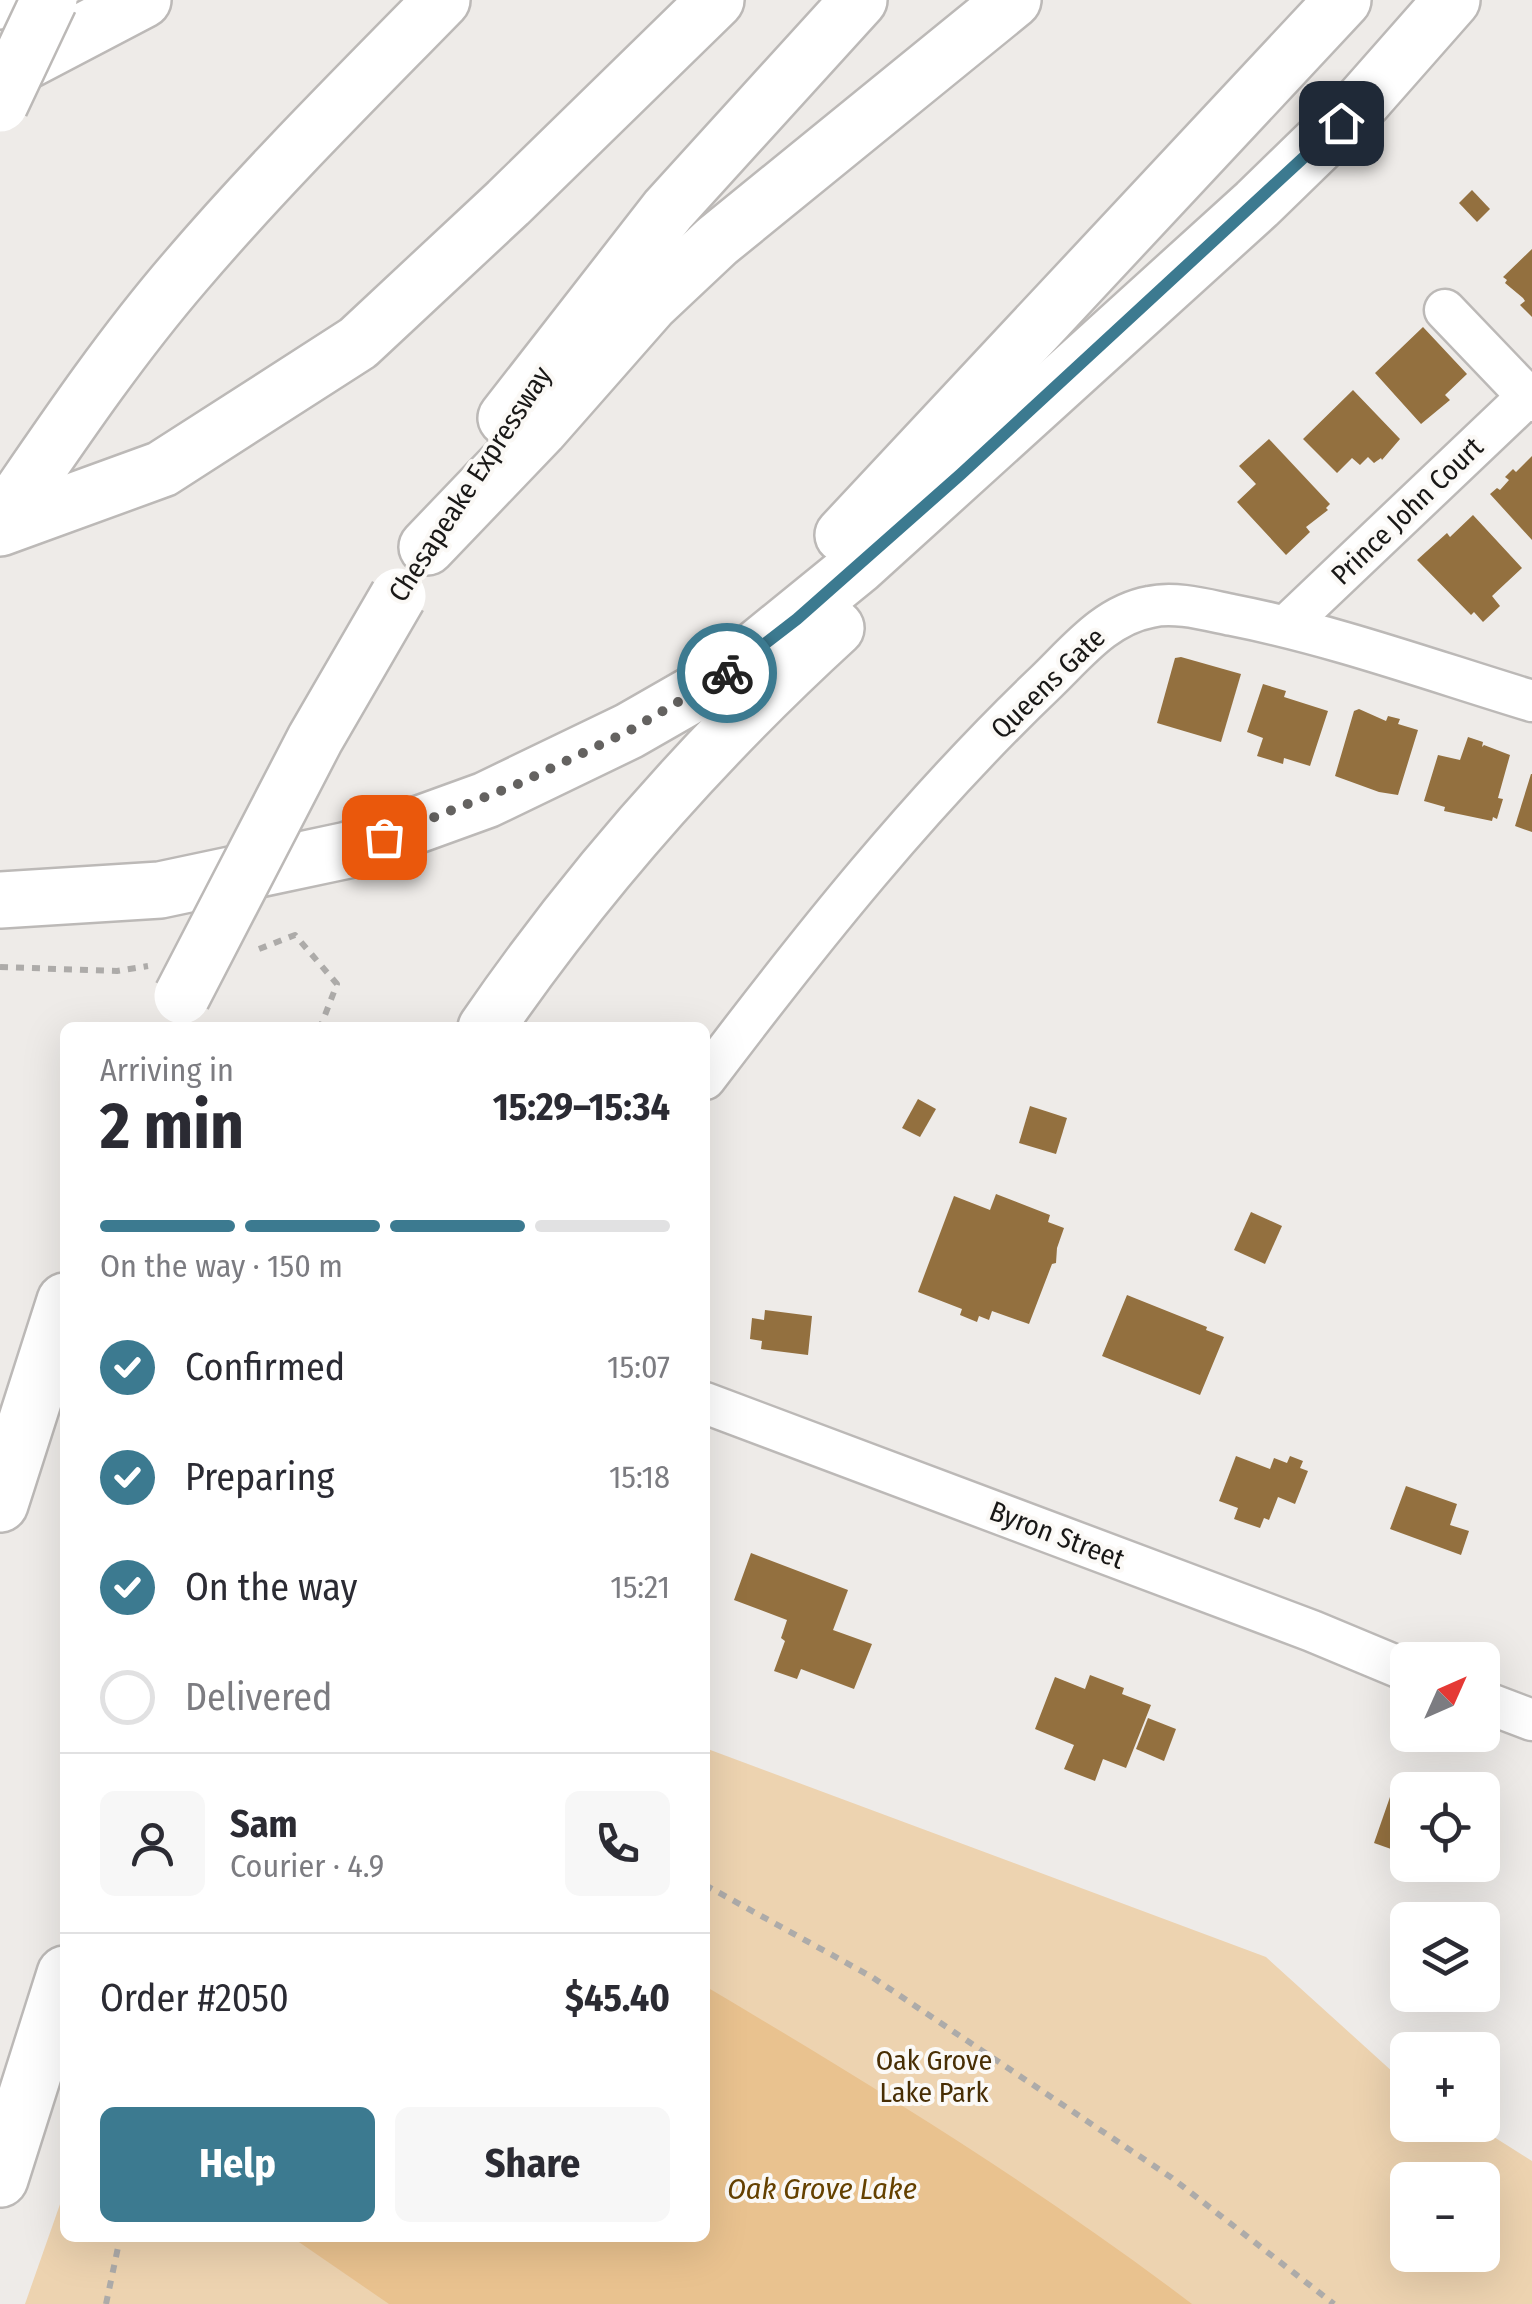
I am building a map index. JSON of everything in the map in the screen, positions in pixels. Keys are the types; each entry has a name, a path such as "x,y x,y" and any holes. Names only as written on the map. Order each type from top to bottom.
{"highway":[{"path":"0,104 48,0"},
{"path":"0,75 143,0"},
{"path":"0,526 104,372 185,271 442,0"},
{"path":"0,526 162,470 358,343 716,0"},
{"name":"Chesapeake Expressway","path":"175,1012 315,740 508,414 668,210 858,0"},
{"path":"427,547 540,429 650,304 717,241 1013,0"},
{"path":"598,746 773,598 863,515 1343,0"},
{"path":"0,900 160,890 348,850 486,800 598,746 718,680 858,566 1319,146 1452,0"},
{"path":"490,1022 636,832 735,724 1341,167 1432,72 1492,0"},
{"path":"0,1504 60,1318"},
{"path":"0,2178 60,1990"}],"street":[{"name":"Prince John Court","path":"1286,626 1530,399 1445,310"},
{"name":"Queens Gate","path":"710,1072 791,966 890,847 1018,709 1107,624 1150,606 1192,608 1286,626 1532,702"},
{"name":"Byron Street","path":"710,1405 1390,1664"},
{"path":"1500,1708 1532,1720"}],"path":[{"path":"710,1888 888,1987 1172,2178 1334,2304"},
{"path":"106,2304 119,2242"}],"green space":[{"name":"Oak Grove Lake Park","path":"710,1750 1266,1957 1390,2069 1390,2142 1500,2141 1532,2161 1532,2304 25,2304 60,2204 60,2242 710,2242"}],"water":[{"name":"Oak Grove Lake","path":"710,1989 953,2138 1192,2304 389,2304 299,2242 710,2242"}],"building":[{"path":"1472,190 1490,209 1477,222 1459,203"},
{"path":"1532,249 1532,317 1520,305 1525,301 1523,298 1503,277"},
{"path":"1423,327 1467,374 1445,395 1450,400 1421,424 1375,373"},
{"path":"1353,390 1400,439 1382,460 1374,463 1368,457 1360,465 1352,458 1337,473 1303,439"},
{"path":"1269,439 1330,504 1306,527 1310,532 1286,555 1237,502 1256,484 1239,466"},
{"path":"1532,456 1532,540 1490,494 1500,490 1509,480 1505,477"},
{"path":"1473,515 1522,568 1492,596 1500,606 1483,622 1474,612 1471,615 1417,560"},
{"path":"1175,658 1241,674 1221,742 1157,723"},
{"path":"1263,684 1286,691 1284,697 1328,711 1310,766 1284,758 1283,764 1257,756 1263,738 1247,732"},
{"path":"1359,709 1386,721 1388,716 1400,719 1398,724 1418,730 1398,795 1335,776 1354,711"},
{"path":"1468,737 1483,742 1482,747 1510,755 1498,798 1503,799 1497,819 1493,817 1492,821 1444,811 1445,807 1424,801 1438,755 1460,760"},
{"path":"1532,774 1532,832 1515,826"},
{"path":"918,1099 936,1109 920,1137 902,1128"},
{"path":"1030,1106 1067,1118 1056,1154 1019,1143"},
{"path":"996,1194 1050,1215 1048,1222 1064,1228 1056,1263 1052,1264 1029,1324 992,1311 989,1320 979,1316 977,1322 960,1315 962,1309 918,1292 954,1196 990,1210"},
{"path":"1251,1212 1282,1226 1265,1264 1234,1250"},
{"path":"1127,1295 1224,1337 1200,1395 1102,1356"},
{"path":"765,1310 812,1316 808,1355 761,1349 762,1341 750,1339 752,1318 764,1320"},
{"path":"1236,1456 1270,1469 1274,1458 1287,1463 1290,1456 1303,1461 1300,1468 1308,1471 1295,1504 1278,1497 1269,1520 1264,1518 1260,1528 1234,1519 1238,1508 1219,1501"},
{"path":"1406,1486 1457,1504 1450,1525 1469,1531 1461,1555 1390,1529"},
{"path":"751,1553 848,1590 833,1630 872,1644 854,1689 801,1669 797,1679 774,1671 785,1641 781,1638 787,1620 734,1600"},
{"path":"1090,1675 1124,1688 1122,1694 1151,1705 1126,1768 1103,1759 1095,1781 1064,1769 1074,1745 1035,1729 1055,1677 1085,1689"},
{"path":"1148,1718 1176,1729 1164,1761 1136,1749"},
{"path":"1390,1797 1390,1849 1374,1843"}],"way so far":[{"path":"384,837 486,800 629,731 727,673"}],"route":[{"path":"727,673 797,619 961,474 1341,123"}]}
